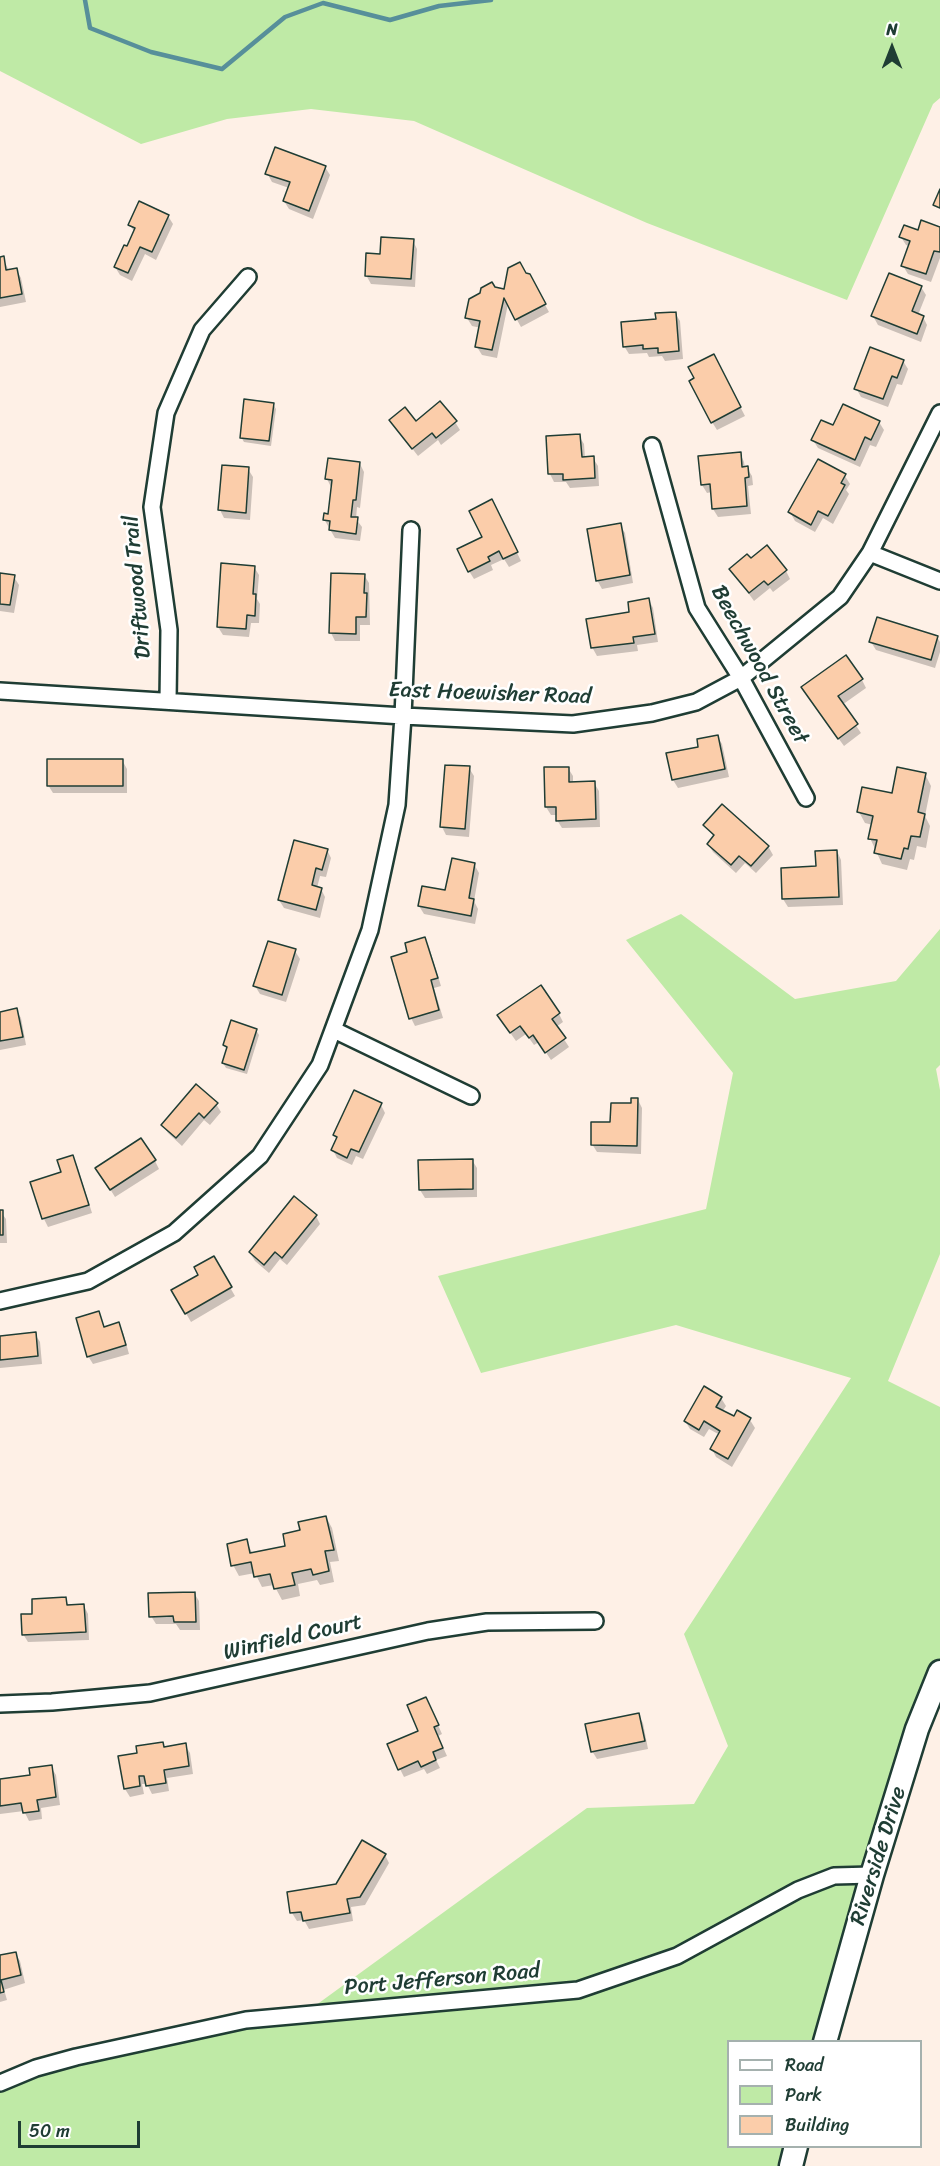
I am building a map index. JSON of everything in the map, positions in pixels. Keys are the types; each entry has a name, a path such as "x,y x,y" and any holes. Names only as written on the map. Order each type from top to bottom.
{"main road":[{"name":"Riverside Drive","path":"826,2040 872,1875 917,1729 940,1672"},
{"path":"791,2166 796,2148"}],"street":[{"name":"Driftwood Trail","path":"168,701 169,630 152,507 166,412 202,330 248,277"},
{"name":"East Hoewisher Road","path":"0,691 573,724 652,713 696,702 741,678 840,597 870,553 940,413"},
{"name":"Beechwood Street","path":"652,446 697,608 741,678 806,798"},
{"path":"0,1301 87,1281 174,1233 260,1156 320,1065 370,930 397,805 411,530"},
{"path":"870,553 940,581"},
{"path":"334,1030 471,1096"},
{"name":"Winfield Court","path":"0,1704 52,1702 150,1693 428,1631 487,1622 595,1621"},
{"name":"Port Jefferson Road","path":"0,2083 36,2068 76,2057 246,2020 578,1990 677,1956 798,1890 834,1876 872,1875"}],"green space":[{"path":"0,0 940,0 940,98 933,104 847,300 647,223 414,121 311,109 227,119 141,144 0,71"},
{"path":"681,914 795,999 896,981 940,929 940,1065 936,1069 940,1090 940,1254 888,1381 940,1407 940,1672 825,2040 727,2040 727,2148 796,2148 791,2166 0,2166 0,2083 36,2068 301,2016 587,1808 694,1804 728,1746 684,1634 851,1378 676,1325 481,1373 438,1276 706,1209 733,1073 626,940"}],"building":[{"path":"275,147 326,166 309,211 283,201 290,182 265,174"},
{"path":"940,189 940,208 933,205"},
{"path":"139,201 169,215 152,252 140,247 128,273 114,267 135,228 128,225"},
{"path":"921,220 940,227 940,252 934,251 926,274 901,266 910,241 899,237 904,225 918,230"},
{"path":"381,237 414,239 411,279 365,276 366,253 380,254"},
{"path":"4,256 6,270 17,268 22,294 0,298 0,257"},
{"path":"520,262 526,273 530,274 546,304 515,320 504,298 492,350 475,347 480,321 465,318 469,299 492,282 495,287 504,289 508,268"},
{"path":"889,273 922,286 912,311 924,316 917,334 871,316"},
{"path":"676,312 679,351 658,353 658,348 643,349 643,345 623,347 621,322 656,319 655,313"},
{"path":"870,347 904,360 897,378 892,376 883,399 854,389"},
{"path":"714,354 741,407 711,423 689,381 694,378 688,367"},
{"path":"244,399 274,403 269,441 240,438"},
{"path":"440,401 457,421 436,438 432,433 412,449 389,420 405,407 416,421"},
{"path":"843,404 880,421 871,440 865,437 855,460 811,440 821,420 833,425"},
{"path":"580,434 582,457 594,456 595,478 563,480 563,474 548,474 546,436"},
{"path":"741,452 742,467 748,466 749,477 745,478 747,506 712,509 710,484 701,485 698,456"},
{"path":"328,458 360,462 356,500 353,500 351,517 358,517 356,534 329,530 330,521 323,520 324,513 328,514 332,480 325,479"},
{"path":"818,459 846,474 841,483 845,485 828,516 818,511 811,525 788,512"},
{"path":"222,465 249,467 246,513 218,510"},
{"path":"492,499 518,552 503,559 499,551 488,557 490,561 468,572 457,549 482,537 469,511"},
{"path":"621,523 630,575 596,581 587,529"},
{"path":"767,545 787,570 768,585 764,581 749,593 729,569 747,554 751,558"},
{"path":"221,563 255,566 253,594 256,594 255,616 247,615 246,629 217,627"},
{"path":"0,573 15,575 10,605 0,604"},
{"path":"331,573 365,574 366,617 356,617 356,634 329,633"},
{"path":"649,598 655,634 633,637 634,643 591,648 586,619 629,612 628,602"},
{"path":"877,617 938,636 931,660 869,642"},
{"path":"846,655 863,679 838,696 858,724 838,739 801,687"},
{"path":"718,735 725,769 672,780 666,753 698,747 697,739"},
{"path":"47,759 123,759 123,786 47,786"},
{"path":"445,765 470,766 465,829 440,827"},
{"path":"544,767 569,767 569,782 595,781 596,819 556,821 556,807 545,807"},
{"path":"897,767 926,773 918,812 925,814 920,837 911,836 908,849 904,848 901,859 874,853 877,840 868,839 873,816 857,812 862,787 892,793"},
{"path":"722,804 769,846 751,866 739,856 731,865 707,844 714,835 703,825"},
{"path":"294,840 328,849 322,870 316,868 312,885 322,888 316,910 278,900"},
{"path":"837,850 839,897 782,899 781,868 816,866 815,851"},
{"path":"452,858 475,863 469,898 474,899 471,916 418,906 422,886 445,890"},
{"path":"425,937 438,978 431,980 439,1010 409,1019 391,957 407,952 405,943"},
{"path":"268,941 296,949 282,995 253,986"},
{"path":"541,985 560,1013 552,1019 566,1038 545,1053 533,1035 529,1038 520,1026 510,1033 497,1015"},
{"path":"17,1008 23,1037 0,1041 0,1012"},
{"path":"231,1020 257,1029 244,1070 222,1063 227,1047 223,1045"},
{"path":"196,1084 218,1103 204,1118 199,1113 176,1138 161,1125"},
{"path":"354,1090 382,1103 359,1152 351,1149 347,1158 331,1150 337,1137 333,1135"},
{"path":"631,1098 638,1098 637,1146 591,1145 591,1122 610,1122 611,1103 631,1103"},
{"path":"141,1138 156,1160 110,1190 95,1168"},
{"path":"73,1155 89,1205 42,1219 30,1182 61,1172 57,1160"},
{"path":"473,1159 473,1189 419,1190 418,1160"},
{"path":"294,1196 317,1215 282,1258 275,1252 264,1265 249,1252"},
{"path":"0,1210 3,1210 3,1235 0,1235"},
{"path":"214,1256 232,1287 185,1314 171,1290 198,1275 194,1267"},
{"path":"99,1311 104,1327 119,1322 126,1345 87,1357 76,1318"},
{"path":"36,1332 38,1356 0,1360 0,1336"},
{"path":"704,1386 722,1397 716,1407 734,1416 737,1410 751,1418 728,1459 710,1449 720,1431 704,1421 699,1430 684,1421"},
{"path":"326,1516 334,1550 325,1551 329,1571 313,1575 311,1569 292,1573 295,1585 274,1589 270,1574 254,1577 251,1562 231,1566 227,1544 247,1539 250,1553 285,1546 283,1534 300,1530 298,1522"},
{"path":"195,1592 196,1622 174,1622 173,1616 149,1617 148,1593"},
{"path":"66,1597 67,1605 84,1604 86,1632 22,1635 21,1614 32,1614 32,1599"},
{"path":"426,1697 439,1725 434,1727 443,1748 433,1752 436,1760 421,1767 418,1761 398,1770 387,1744 418,1731 407,1705"},
{"path":"639,1713 645,1741 591,1752 585,1724"},
{"path":"163,1742 164,1747 186,1743 189,1766 164,1770 166,1783 146,1786 144,1776 139,1776 140,1786 124,1789 118,1756 137,1753 136,1746"},
{"path":"52,1765 56,1797 37,1800 39,1811 23,1813 21,1803 0,1806 0,1779 30,1775 29,1768"},
{"path":"362,1840 386,1854 360,1897 347,1899 350,1913 303,1921 301,1912 290,1913 287,1892 336,1884"},
{"path":"16,1952 21,1975 1,1980 4,1992 0,1993 0,1955"}],"waterway":[{"path":"85,0 90,28 151,52 222,69 285,17 323,3 390,20 439,6 491,0"}]}
